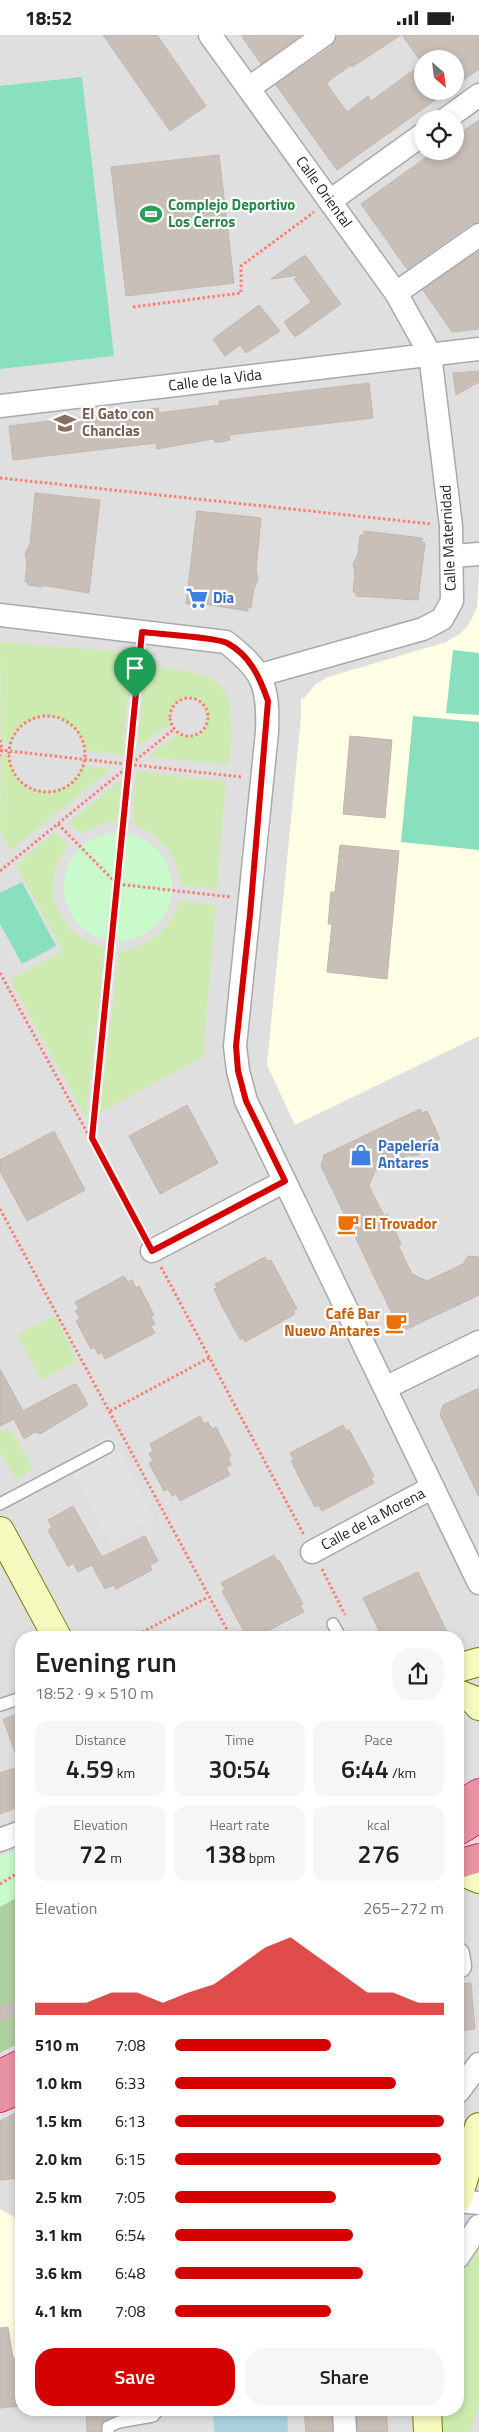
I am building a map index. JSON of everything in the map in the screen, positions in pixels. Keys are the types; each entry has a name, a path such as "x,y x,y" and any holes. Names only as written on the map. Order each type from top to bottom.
{"highway":[{"path":"464,1802 479,1793"},
{"path":"464,1827 479,1818"},
{"path":"464,1862 479,1858"},
{"path":"0,2074 15,2067"},
{"path":"0,2098 15,2092"}],"main road":[{"path":"0,1531 54,1631"},
{"path":"464,1666 479,1662"},
{"path":"464,1696 474,1700 479,1706"},
{"path":"464,1873 479,1879"},
{"path":"464,2188 472,2174 479,2127"},
{"path":"427,2416 428,2432"}],"street":[{"name":"Calle Oriental","path":"210,35 396,293 430,354"},
{"path":"248,89 324,35"},
{"path":"458,110 479,95"},
{"path":"330,201 414,141"},
{"path":"396,293 479,235"},
{"name":"Calle de la Vida","path":"0,406 479,349"},
{"name":"Calle Maternidad","path":"260,675 423,629 442,619 452,601 451,526 430,354"},
{"path":"452,556 479,554"},
{"name":"Calle de la Morena","path":"0,615 226,642 246,657 260,675 268,701 236,1046 238,1071 246,1101 479,1583"},
{"path":"152,1251 285,1181"},
{"path":"385,1388 479,1342"},
{"name":"Calle de la Morena","path":"312,1551 433,1487"},
{"path":"0,1839 15,1834"},
{"path":"464,2084 479,2064"},
{"path":"464,2200 479,2203"},
{"path":"464,2248 479,2226"},
{"path":"345,2416 346,2432"}],"lane":[{"path":"0,1504 108,1447"},
{"path":"333,1624 337,1631"},
{"path":"0,1705 15,1700"},
{"path":"108,2432 108,2427 119,2416 152,2416"}],"path":[{"path":"132,307 241,293 241,266 330,201"},
{"path":"0,478 451,526"},
{"path":"92,1138 142,632"},
{"path":"194,699 205,708 207,721 203,729 197,734 183,735 174,729 170,717 172,709 181,700 194,699"},
{"path":"50,716 59,718 73,726 82,740 84,759 80,772 72,782 61,789 42,791 29,787 17,778 10,764 9,751 12,739 20,727 35,717 50,716"},
{"path":"0,871 174,729"},
{"path":"0,739 0,756"},
{"path":"1,750 262,779"},
{"path":"58,823 117,884 251,900"},
{"path":"0,973 92,1138 348,1620"},
{"path":"0,1209 228,1631"},
{"path":"110,1411 209,1358"},
{"path":"144,1631 208,1597"},
{"path":"0,1884 15,1875"}],"shaded area":[{"path":"0,35 479,35 479,2432 0,2432"},
{"path":"479,576 479,1036 295,1125 267,1065 301,717 301,698 304,698 316,684 328,677 446,642 461,633 469,624 477,607"},
{"path":"111,1434 155,1518 109,1542 65,1458"},
{"path":"0,2209 15,2218 15,2407 0,2408"}],"green space":[{"path":"82,77 114,356 0,369 0,86"},
{"path":"0,642 131,652 123,755 84,750 79,736 71,726 61,719 49,716 37,717 26,721 17,730 10,743 1,741"},
{"path":"453,650 479,653 479,715 446,713"},
{"path":"146,666 196,673 211,679 222,687 228,699 231,715 229,765 148,757 178,733 191,736 200,732 205,725 206,716 203,707 198,700 189,698 178,702 172,708 170,714 171,723 137,747"},
{"path":"413,716 479,722 479,850 401,842"},
{"path":"1,755 9,755 12,770 19,780 29,788 41,791 65,786 75,777 83,765 111,769 11,850 0,830"},
{"path":"136,771 226,782 217,889 181,885 176,864 166,847 151,834 132,824"},
{"path":"121,780 118,822 100,825 80,834 69,822"},
{"path":"55,832 68,846 57,864 53,880 54,894 62,918 80,937 105,947 86,1118 10,980 63,951 16,865"},
{"path":"118,833 139,837 156,849 168,866 172,887 168,908 156,925 139,937 118,941 97,937 80,925 68,908 64,887 68,866 80,849 97,837"},
{"path":"22,882 56,946 22,964 0,924 0,893"},
{"path":"179,900 216,905 203,1057 100,1113 119,952 139,946 157,935 171,919"},
{"path":"55,1315 77,1361 41,1380 17,1335"},
{"path":"0,1430 12,1432 33,1469 16,1479 0,1452"},
{"path":"15,1851 15,1898 0,1907 0,1857"},
{"path":"15,1898 15,2045 0,2053 0,1907"},
{"path":"479,2243 479,2405 470,2432 442,2432 441,2416 464,2416 464,2266"}],"water":[{"path":"213,2416 287,2416 288,2432 214,2432"}],"building":[{"path":"103,35 157,35 206,106 170,131"},
{"path":"241,35 301,35 261,64"},
{"path":"337,35 401,35 352,67 351,65 326,83 347,112 368,96 371,101 414,70 414,100 435,100 421,110 414,110 414,115 337,170 276,85 332,46"},
{"path":"402,35 479,35 479,69 464,80 464,50 414,50 414,52"},
{"path":"479,120 479,222 471,224 407,269 361,204 422,160 464,160 464,131"},
{"path":"219,155 234,283 126,296 111,167"},
{"path":"479,251 479,329 452,332 423,290"},
{"path":"305,255 341,304 295,337 284,322 311,302 294,279 299,275 271,279"},
{"path":"259,305 280,331 246,353 240,345 225,356 213,339"},
{"path":"479,371 479,382 456,395 453,373"},
{"path":"369,383 373,418 229,435 230,440 220,442 215,442 213,439 157,449 156,443 13,460 9,426 158,408 159,413 220,405 219,401"},
{"path":"35,493 100,500 89,593 42,585 42,587 28,585 28,582 25,582 27,562 25,554 30,544"},
{"path":"197,511 261,518 256,570 258,580 254,588 251,608 248,607 248,611 204,604 186,604"},
{"path":"364,531 422,538 422,542 425,543 418,600 356,596 356,592 353,592 355,572 353,564 358,554 360,535 364,535"},
{"path":"350,736 392,740 385,818 343,814"},
{"path":"340,845 399,851 387,979 327,972 332,924 328,924 331,892 335,892"},
{"path":"187,1105 218,1163 160,1194 129,1136"},
{"path":"420,1109 422,1113 427,1111 440,1139 424,1147 419,1155 411,1156 410,1154 375,1171 369,1186 384,1216 387,1214 392,1226 397,1228 396,1233 401,1244 398,1245 412,1274 427,1281 463,1264 468,1256 479,1257 479,1295 407,1329 398,1326 321,1166 324,1155"},
{"path":"54,1131 85,1190 27,1221 0,1171 0,1160"},
{"path":"265,1257 267,1261 271,1260 297,1309 293,1310 295,1314 245,1342 243,1338 240,1339 223,1308 214,1289 217,1288 215,1284"},
{"path":"124,1276 128,1282 132,1280 136,1288 139,1286 154,1315 151,1317 155,1324 151,1326 155,1333 105,1359 102,1352 98,1354 94,1347 91,1349 76,1321 80,1318 75,1311 79,1309 75,1302"},
{"path":"0,1369 23,1411 74,1384 77,1385 88,1405 40,1434 35,1432 24,1439 14,1419 0,1426"},
{"path":"479,1388 479,1497 440,1415 443,1405"},
{"path":"200,1416 204,1424 208,1422 212,1429 216,1427 231,1456 228,1458 231,1465 226,1468 230,1475 180,1501 176,1494 172,1496 168,1489 164,1491 149,1463 153,1461 149,1453 153,1451 150,1444"},
{"path":"343,1425 346,1431 349,1430 374,1476 371,1478 374,1483 322,1511 318,1505 315,1507 291,1461 294,1460 290,1453"},
{"path":"73,1506 102,1557 145,1536 158,1561 150,1565 152,1570 116,1589 114,1585 105,1589 92,1565 78,1572 73,1563 68,1567 48,1530 52,1528 48,1520"},
{"path":"274,1555 277,1561 279,1560 303,1604 300,1605 304,1612 268,1631 244,1631 222,1591 225,1590 221,1583"},
{"path":"418,1572 447,1631 379,1631 363,1598"},
{"path":"15,1715 15,1752 3,1719"},
{"path":"15,1768 15,1808 0,1814 0,1773"},
{"path":"471,1983 475,2029 464,2030 464,1984"},
{"path":"15,2001 15,2016 0,2021 0,2006"},
{"path":"15,2113 15,2179 0,2180 0,2121"},
{"path":"8,2327 13,2358 15,2358 15,2407 0,2408 0,2328"},
{"path":"86,2416 114,2416 102,2423 100,2432 87,2432"},
{"path":"305,2416 331,2416 332,2432 306,2432"},
{"path":"357,2416 387,2416 388,2432 358,2432"}],"place":[{"name":"Complejo Deportivo Los Cerros","path":"151,214"},
{"name":"El Gato con Chanclas","path":"65,423"},
{"name":"Dia","path":"197,598"},
{"name":"Papelería Antares","path":"361,1155"},
{"name":"El Trovador","path":"348,1224"},
{"name":"Café Bar Nuevo Antares","path":"396,1323"}],"route":[{"path":"142,632 226,642 246,657 260,675 268,701 267,732 236,1046 238,1071 246,1101 285,1181 152,1251 92,1138 135,698 142,632"}]}
